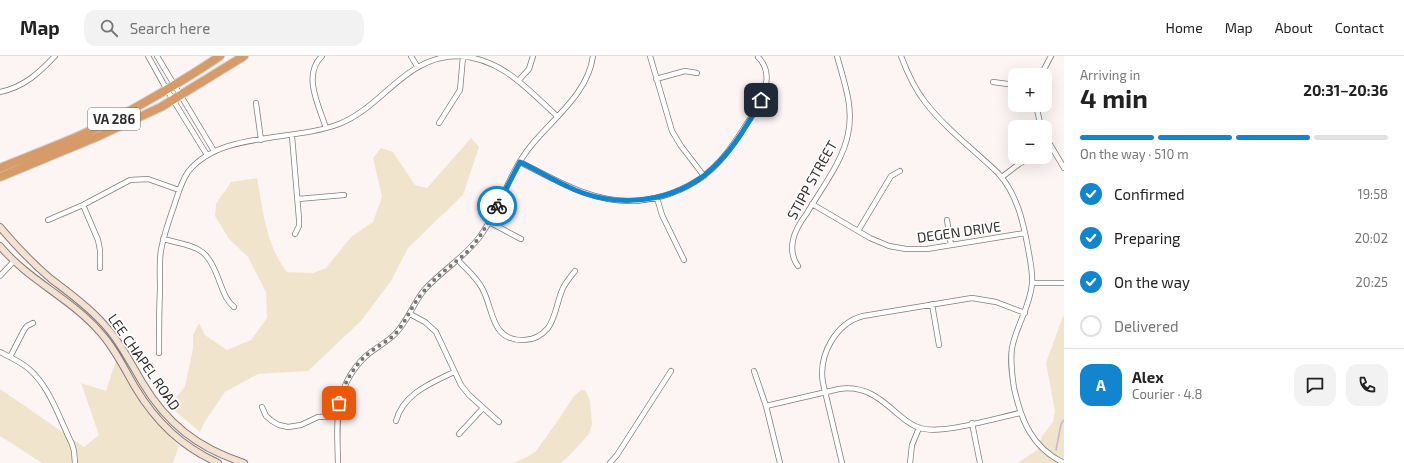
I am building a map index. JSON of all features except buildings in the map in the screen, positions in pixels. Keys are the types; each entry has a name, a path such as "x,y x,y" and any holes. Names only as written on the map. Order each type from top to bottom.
{"highway":[{"name":"VA 286","path":"0,168 57,145 127,113 167,90 220,56"},
{"name":"VA 286","path":"0,177 99,136 173,100 244,56"}],"main road":[{"name":"LEE CHAPEL ROAD","path":"0,227 25,255 100,319 124,350 143,384 169,419 202,445 221,455 244,463"},
{"name":"LEE CHAPEL ROAD","path":"0,246 14,261 89,320 103,336 146,404 167,430 186,445 218,463"},
{"path":"116,355 124,350"}],"street":[{"path":"0,92 13,88 33,78 56,56"},
{"path":"148,56 207,156"},
{"path":"157,56 214,151"},
{"path":"322,56 314,69 312,81 326,128"},
{"path":"411,56 416,66"},
{"path":"518,81 530,66 533,56"},
{"path":"338,463 337,416 342,390 353,370 367,355 394,334 410,314 416,301 425,289 458,260 479,238 489,222 520,162 532,144 582,86 590,69 593,56"},
{"path":"650,56 672,131 704,176"},
{"name":"STIPP STREET","path":"798,266 792,253 793,239 797,229 842,152 849,128 849,97 837,56"},
{"path":"901,56 913,83 926,102 942,120 1002,177 1018,207 1025,233 1032,283 1025,313 1014,340 1011,359 1012,377 1020,413 1026,426 1036,442 1053,457 1064,463"},
{"path":"1045,68 1051,56"},
{"path":"439,123 460,90 463,57"},
{"path":"520,162 570,188 597,197 626,201 657,198 676,192 704,176 718,164 727,153 761,100 765,88 766,74 762,62 758,57"},
{"path":"159,353 160,264 163,239 179,190 188,172 214,151 232,144 292,136 341,123 360,113 416,66 442,58 475,58 490,63 518,81 557,116"},
{"path":"656,78 686,71 697,73"},
{"path":"992,82 1008,85"},
{"path":"256,104 261,140"},
{"path":"292,136 299,223 296,234"},
{"path":"1052,149 1064,168"},
{"path":"1002,177 1020,164"},
{"path":"858,231 891,176 900,171"},
{"path":"48,220 83,205 135,178 148,179 179,190"},
{"path":"298,199 344,195"},
{"path":"657,198 662,216 684,260"},
{"name":"DEGEN DRIVE","path":"812,204 881,244 897,248 921,250 1025,233"},
{"path":"83,205 96,231 100,250 100,268"},
{"path":"947,220 951,245"},
{"path":"489,222 521,239"},
{"path":"163,239 193,246 206,255 214,267 226,298 234,307"},
{"path":"458,260 483,289 496,326 505,335 521,340 536,337 543,333 548,327 553,318 563,288 575,271"},
{"path":"0,276 14,261"},
{"path":"1032,283 1064,283"},
{"path":"842,463 822,377 823,362 834,338 844,325 853,319 863,316 965,298 979,298 996,302 1025,313"},
{"path":"932,304 939,345"},
{"path":"410,314 425,322 436,332 454,372 464,389 499,422"},
{"path":"10,357 24,330 27,326 33,323"},
{"path":"0,352 29,369 42,383 72,444 75,463"},
{"path":"610,463 617,455 671,371"},
{"path":"754,371 766,406 780,463"},
{"path":"396,421 400,409 418,391 427,384 454,372"},
{"path":"766,406 839,389 852,388 868,392 881,400 906,421 919,428 938,430 1020,413"},
{"path":"262,407 266,416 272,421 278,425 288,427 300,425 318,417 337,416"},
{"path":"459,434 483,408"},
{"path":"972,423 980,463"},
{"path":"910,463 912,445 919,428"}],"shaded area":[{"path":"471,138 479,147 463,195 408,248 391,281 361,321 308,371 258,374 225,392 204,423 200,432 163,401 176,397 185,387 193,348 193,335 199,323 205,335 227,350 251,340 267,318 266,292 248,257 229,239 215,216 216,204 231,182 257,178 266,227 274,251 280,262 287,272 313,273 326,268 351,237 373,222 382,197 373,158 381,148 393,152 415,185 427,188"},
{"path":"1063,316 1064,463 1018,463 1037,450 1042,436 1053,422 1055,411 1046,363"},
{"path":"116,360 146,411 179,446 173,463 42,463 0,436 0,389 84,447 99,435 81,383 106,391"},
{"path":"581,390 584,390 587,393 590,401 592,424 589,434 568,457 560,463 513,463 536,451 574,396"}],"waterway":[{"path":"1056,450 1061,424 1064,420"}],"way so far":[{"path":"339,403 342,390 353,370 367,355 385,342 399,329 425,289 473,246 486,228 497,206"}],"route":[{"path":"497,206 520,162 570,188 597,197 620,201 637,201 657,198 676,192 711,171 721,161 761,100"}]}
